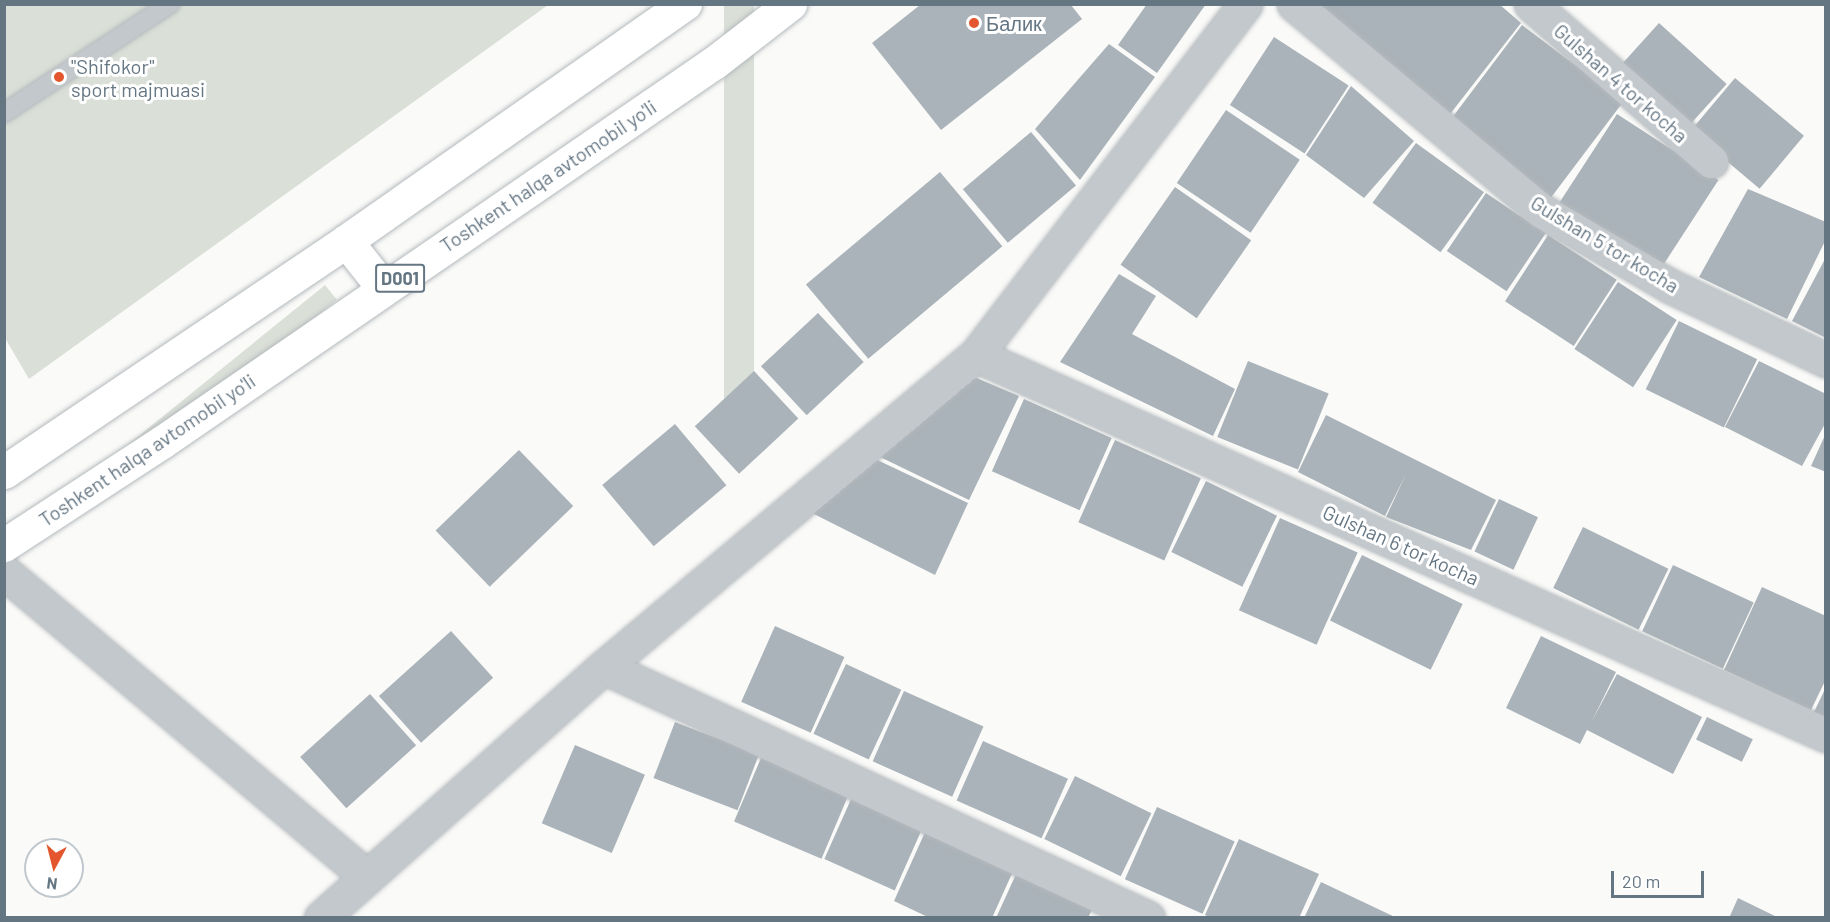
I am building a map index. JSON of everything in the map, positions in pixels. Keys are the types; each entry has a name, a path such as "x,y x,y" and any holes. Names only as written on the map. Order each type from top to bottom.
{"highway":[{"path":"4,472 346,241 685,4"},
{"name":"Toshkent halqa avtomobil yo'li","path":"4,545 162,442 715,62 790,4"},
{"path":"346,241 384,289"}],"street":[{"path":"321,918 604,667 976,355 1245,4"},
{"name":"Gulshan 5 tor kocha","path":"1294,4 1542,211 1670,286 1826,360"},
{"name":"Gulshan 4 tor kocha","path":"1531,4 1711,162"},
{"name":"Gulshan 6 tor kocha","path":"976,355 1826,735"},
{"path":"4,572 367,877"},
{"path":"604,667 1148,918"}],"lane":[{"path":"4,113 170,4"}],"shaded area":[{"path":"4,5 548,5 29,379 5,338"},
{"path":"724,5 754,5 754,419 724,419"},
{"path":"325,285 337,300 39,541 27,527"}],"building":[{"path":"1147,4 1206,4 1157,73 1118,45"},
{"path":"1309,4 1499,4 1521,23 1447,118"},
{"path":"920,5 1071,5 1082,19 941,130 872,43"},
{"path":"1659,23 1727,84 1688,127 1620,66"},
{"path":"1522,25 1623,101 1551,197 1450,121"},
{"path":"1274,37 1349,85 1305,153 1230,105"},
{"path":"1109,44 1155,77 1080,180 1035,129"},
{"path":"1735,78 1804,136 1760,189 1691,131"},
{"path":"1351,86 1414,141 1364,198 1306,155"},
{"path":"1226,110 1300,160 1251,233 1177,183"},
{"path":"1617,114 1718,180 1660,270 1558,205"},
{"path":"1031,132 1076,186 1008,243 963,189"},
{"path":"1416,143 1484,192 1440,252 1373,203"},
{"path":"940,172 1002,246 868,359 806,284"},
{"path":"1175,187 1251,240 1197,318 1121,265"},
{"path":"1748,189 1826,222 1826,239 1787,319 1699,277"},
{"path":"1486,193 1546,233 1507,291 1447,251"},
{"path":"1548,235 1617,280 1574,346 1505,301"},
{"path":"1826,257 1826,338 1792,321"},
{"path":"1119,274 1156,296 1132,334 1235,389 1213,436 1060,362"},
{"path":"1618,282 1677,320 1633,387 1574,349"},
{"path":"818,313 864,362 807,415 761,366"},
{"path":"1679,321 1757,359 1724,427 1646,389"},
{"path":"1248,361 1329,394 1298,470 1217,437"},
{"path":"1759,361 1826,394 1826,422 1802,466 1725,427"},
{"path":"754,371 798,419 739,474 695,426"},
{"path":"967,374 1019,396 969,500 876,455"},
{"path":"1024,399 1112,438 1080,510 992,471"},
{"path":"1326,415 1496,500 1471,550 1386,517 1406,474 1385,516 1298,472"},
{"path":"675,424 726,485 654,546 602,485"},
{"path":"1826,433 1826,472 1811,466"},
{"path":"1115,440 1201,478 1164,560 1078,522"},
{"path":"519,450 573,506 490,587 436,531"},
{"path":"871,457 968,503 935,575 810,512"},
{"path":"1206,481 1277,516 1242,587 1171,552"},
{"path":"1499,499 1538,517 1513,570 1474,552"},
{"path":"1280,518 1358,553 1317,645 1239,610"},
{"path":"1583,527 1668,569 1639,630 1553,588"},
{"path":"1362,555 1463,604 1431,670 1330,621"},
{"path":"1673,565 1754,603 1723,669 1642,631"},
{"path":"1762,587 1826,616 1826,679 1811,710 1724,670"},
{"path":"775,626 844,657 811,733 741,702"},
{"path":"451,631 493,678 421,743 379,696"},
{"path":"1541,636 1616,672 1592,721 1617,674 1702,717 1673,774 1587,730 1580,744 1506,708"},
{"path":"846,664 901,690 869,760 813,734"},
{"path":"1826,687 1826,717 1814,712"},
{"path":"904,691 983,726 952,797 873,761"},
{"path":"370,694 416,745 346,808 300,757"},
{"path":"1707,717 1753,739 1742,762 1696,739"},
{"path":"675,722 759,754 738,810 653,778"},
{"path":"983,741 1068,779 1042,838 957,800"},
{"path":"575,745 645,775 612,853 542,823"},
{"path":"761,758 848,795 821,859 734,822"},
{"path":"1075,776 1151,813 1121,876 1044,839"},
{"path":"852,797 922,828 895,890 824,859"},
{"path":"1157,807 1235,842 1203,914 1125,879"},
{"path":"926,830 1014,869 992,918 930,918 894,901"},
{"path":"1239,839 1319,874 1299,918 1211,918 1205,915"},
{"path":"1017,872 1093,907 1088,918 996,918"},
{"path":"1321,882 1397,918 1304,918"},
{"path":"1738,898 1779,918 1729,918"}],"place":[{"name":"Балик","path":"974,23"},
{"name":"\"Shifokor\" sport majmuasi","path":"59,77"}]}
